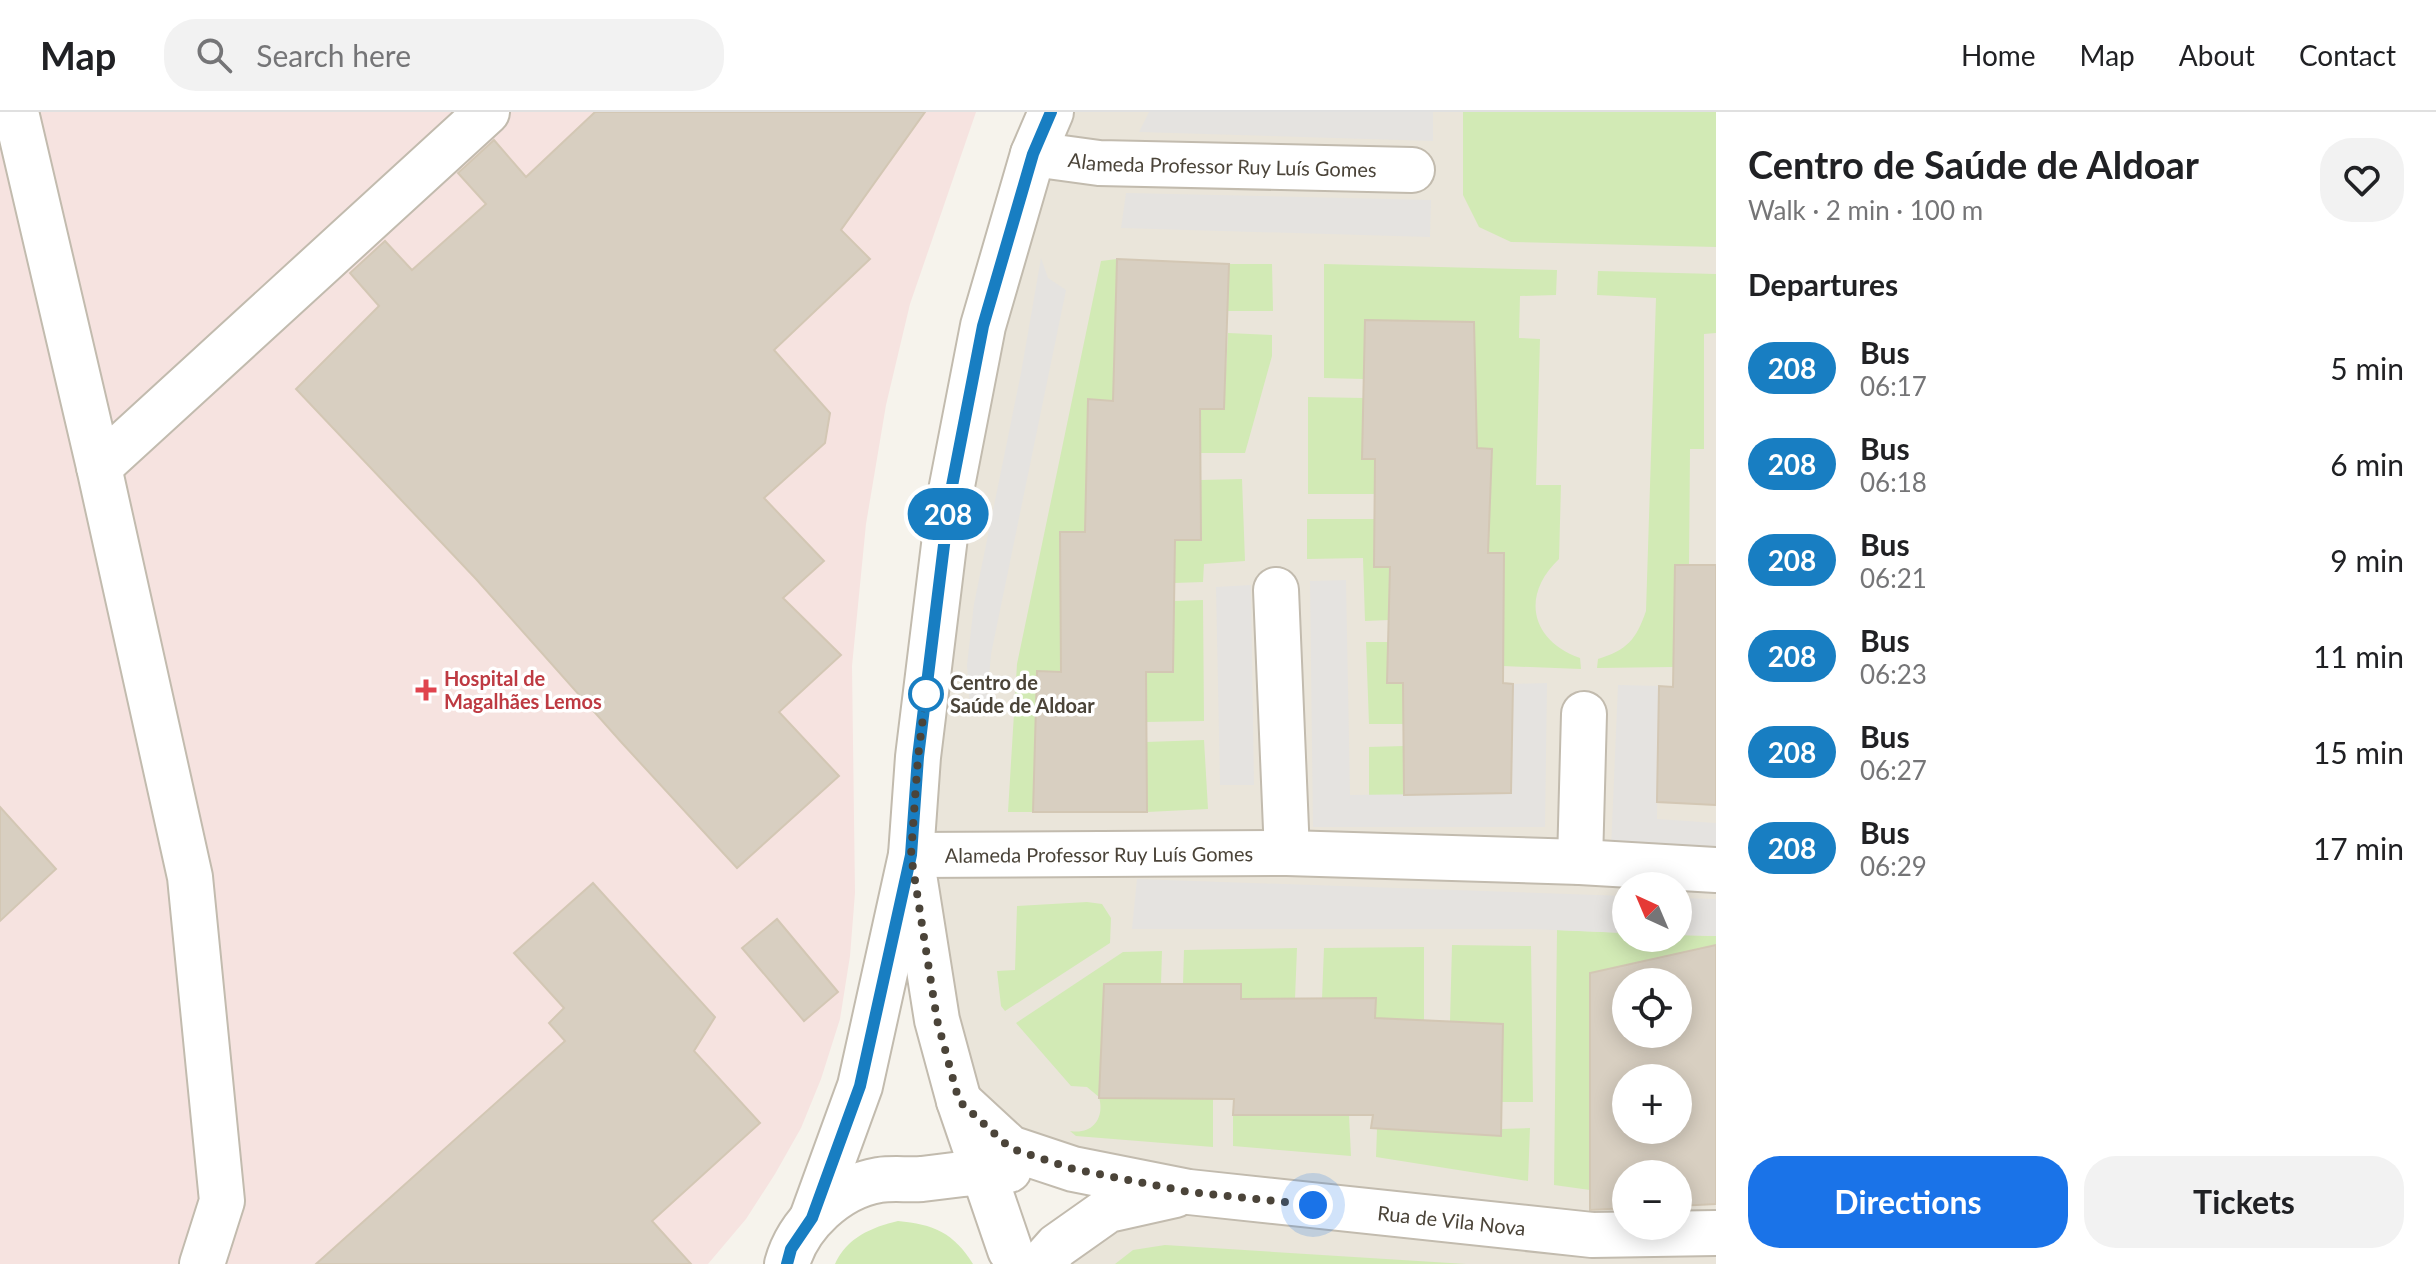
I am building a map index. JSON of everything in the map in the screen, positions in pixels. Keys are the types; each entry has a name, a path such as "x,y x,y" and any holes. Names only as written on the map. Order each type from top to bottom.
{"street":[{"path":"16,112 190,877 222,1201 202,1264"},
{"path":"99,467 487,112"},
{"path":"790,1249 860,1086 911,855 918,757 950,496 983,326 1033,154 1051,112"},
{"name":"Alameda Professor Ruy Luís Gomes","path":"1033,154 1099,163 1412,170"},
{"path":"1276,590 1287,853"},
{"path":"1580,862 1584,714"},
{"name":"Alameda Professor Ruy Luís Gomes","path":"911,855 1287,853 1580,862 1716,870"},
{"path":"911,855 937,1020 959,1101 983,1172 1021,1259"},
{"name":"Rua de Vila Nova","path":"959,1101 1010,1148 1073,1169 1189,1192 1695,1243"},
{"name":"Rua de Vila Nova","path":"790,1249 841,1195 877,1181 983,1172 1073,1169"},
{"path":"915,1179 954,1191 987,1216 1021,1259"},
{"name":"Rua de Vila Nova","path":"1021,1259 1057,1246 1108,1210 1189,1192"}],"shaded area":[{"name":"Hospital de Magalhães Lemos","path":"0,112 976,112 910,304 886,405 866,524 852,666 855,893 850,956 840,1019 801,1128 746,1219 708,1264 0,1264"},
{"path":"1051,112 1716,112 1716,1264 1073,1264 1095,1229 1187,1192 1021,1143 959,1101 911,855 950,496"},
{"path":"1149,112 1433,112 1433,141 1139,132"},
{"path":"1126,193 1431,200 1430,237 1121,228"},
{"path":"1041,258 1048,278 1066,290 991,654 987,698 970,708 967,665 974,604"},
{"path":"1346,580 1350,795 1511,793 1513,684 1547,683 1545,827 1313,827 1310,581"},
{"path":"1251,585 1254,785 1220,785 1216,587"},
{"path":"1618,685 1659,686 1657,819 1716,823 1716,856 1611,850"},
{"path":"1137,879 1612,896 1612,932 1530,929 1132,929"},
{"path":"1692,898 1716,899 1716,936 1692,935"}],"green space":[{"path":"1463,112 1716,112 1716,247 1511,242 1479,227 1463,195"},
{"path":"1117,259 1113,401 1088,400 1085,532 1060,532 1061,672 1037,672 1033,812 1008,812 1017,664 1101,261"},
{"path":"1229,264 1272,264 1273,311 1228,311"},
{"path":"1324,264 1557,270 1556,295 1520,296 1519,338 1540,339 1536,485 1561,485 1559,559 1539,587 1536,615 1550,640 1580,658 1581,669 1503,666 1504,553 1488,553 1492,449 1477,448 1474,322 1365,320 1364,379 1324,378"},
{"path":"1598,271 1716,274 1716,333 1704,334 1704,449 1690,449 1689,565 1675,566 1673,667 1597,668 1598,659 1616,652 1629,642 1646,611 1656,298 1597,295"},
{"path":"1228,333 1272,335 1272,356 1245,453 1201,453 1200,409 1224,409"},
{"path":"1308,397 1364,398 1362,459 1377,459 1375,494 1308,494"},
{"path":"1242,479 1245,561 1204,564 1203,582 1174,583 1175,540 1201,540 1201,480"},
{"path":"1307,519 1376,519 1374,567 1390,567 1389,620 1365,621 1363,558 1307,559"},
{"path":"1203,600 1204,721 1146,722 1146,672 1173,671 1174,601"},
{"path":"1366,642 1388,642 1387,683 1404,683 1403,724 1369,724"},
{"path":"1204,740 1208,809 1147,812 1146,742"},
{"path":"1404,746 1404,795 1369,795 1369,747"},
{"path":"1102,904 1111,918 1110,943 1005,1011 1001,1006 997,971 1015,970 1017,906"},
{"path":"1557,930 1612,932 1612,952 1684,952 1590,973 1590,1190 1554,1185"},
{"path":"1692,935 1716,936 1716,945 1692,950"},
{"path":"1452,945 1531,946 1533,1102 1502,1102 1503,1024 1450,1022"},
{"path":"1424,947 1424,1020 1375,1018 1322,999 1324,948"},
{"path":"1297,948 1295,999 1241,999 1241,984 1183,984 1184,950"},
{"path":"1162,951 1161,984 1104,984 1099,1097 1087,1087 1071,1086 1016,1023 1123,952"},
{"path":"1099,1097 1213,1099 1213,1147 1076,1136 1070,1131 1078,1132 1095,1124 1100,1112"},
{"path":"1233,1115 1349,1115 1351,1156 1233,1146"},
{"path":"1530,1128 1528,1181 1376,1157 1377,1129 1500,1136 1501,1129"},
{"path":"898,1221 942,1232 966,1253 973,1264 835,1264 846,1247 861,1235"},
{"path":"1165,1245 1466,1264 1115,1264 1133,1250"}],"building":[{"path":"595,112 925,112 841,230 870,259 774,350 830,413 825,443 764,498 824,561 783,598 841,655 779,712 839,776 737,868 476,579 296,389 379,306 350,273 385,241 412,270 486,204 458,173 494,140 526,177"},
{"path":"1117,259 1229,264 1224,409 1200,409 1201,540 1175,540 1173,672 1146,672 1147,812 1033,812 1037,671 1061,672 1060,532 1085,532 1088,399 1113,401"},
{"path":"1365,320 1474,322 1477,448 1492,449 1488,553 1504,553 1503,683 1513,684 1511,793 1404,795 1403,683 1387,683 1390,567 1374,567 1375,459 1362,459"},
{"path":"1675,565 1716,565 1716,805 1657,802 1659,686 1673,687"},
{"path":"0,807 56,869 0,921"},
{"path":"593,883 715,1017 694,1051 760,1123 652,1221 691,1264 316,1264 565,1041 549,1023 564,1008 514,953"},
{"path":"777,919 838,992 804,1021 742,948"},
{"path":"1716,945 1716,1204 1692,1205 1692,1160 1612,1160 1612,1209 1590,1210 1590,973 1612,968 1612,1048 1692,1048 1692,968 1612,968"},
{"path":"1104,984 1241,984 1241,999 1376,998 1375,1018 1503,1024 1501,1136 1371,1128 1373,1115 1233,1115 1234,1099 1099,1098"}],"bus line":[{"name":"208","path":"787,1264 791,1249 812,1218 860,1086 911,855 918,757 950,496 983,326 1033,154 1051,112"}],"place":[{"name":"Hospital de Magalhães Lemos","path":"426,690"},
{"name":"Centro de Saúde de Aldoar","path":"926,694"}],"route":[{"path":"926,694 911,855 937,1020 959,1101 1010,1148 1073,1169 1189,1192 1313,1205"}]}
